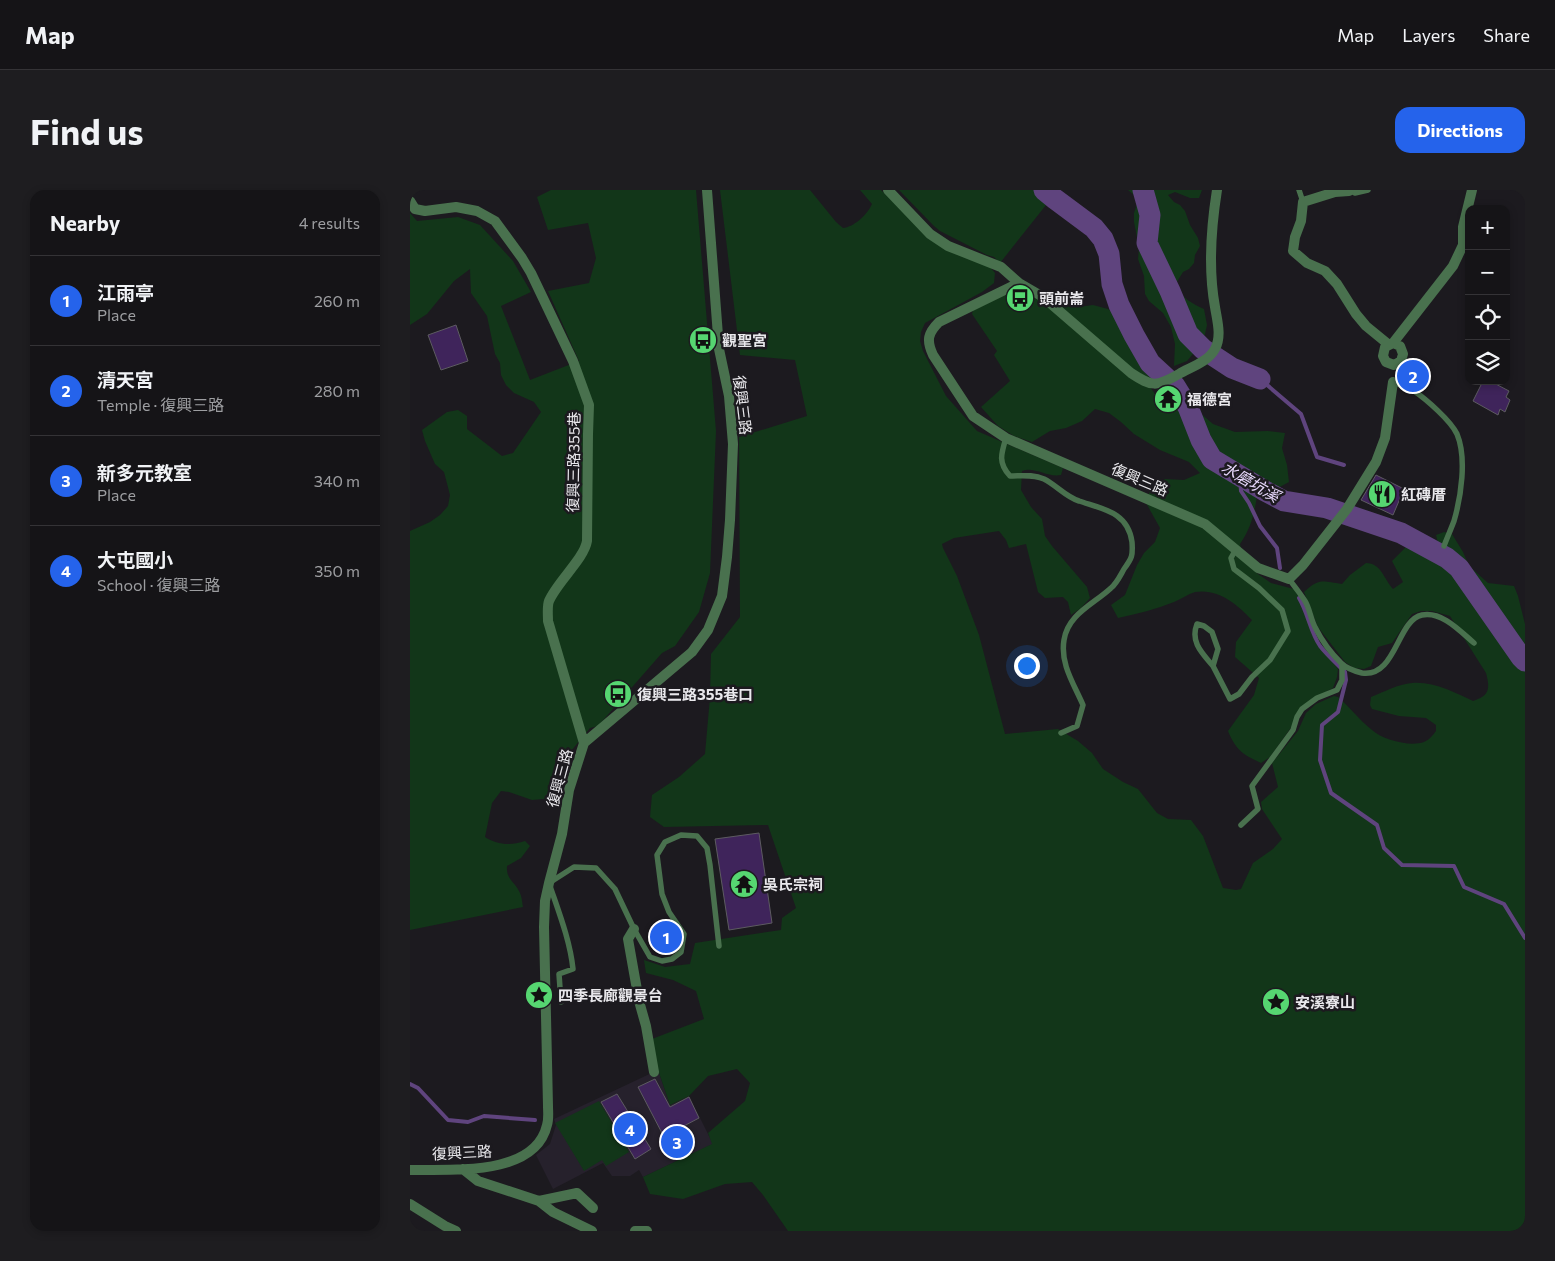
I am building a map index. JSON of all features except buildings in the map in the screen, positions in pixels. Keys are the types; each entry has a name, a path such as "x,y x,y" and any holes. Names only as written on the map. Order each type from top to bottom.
{"street":[{"name":"復興三路","path":"410,1170 463,1169 501,1165 516,1161 540,1141 547,1125 545,901 562,834 569,790 584,743 692,652 708,630 722,596 730,520 733,444 728,396 719,349 707,190"},
{"path":"888,190 930,234 948,246 1001,267 1019,283 1044,297 1130,373 1144,382 1157,384 1208,358 1216,348 1219,332 1211,271 1213,216 1217,190"},
{"path":"1349,191 1335,192 1303,202 1301,221 1295,237 1293,251 1307,263 1325,271 1337,284 1366,326 1391,344 1453,266 1462,245 1463,227 1472,190"},
{"name":"復興三路355巷","path":"410,201 415,209 425,211 456,207 477,211 495,220 531,273 573,361 589,405 586,548 548,602 548,621 584,743"},
{"name":"復興三路","path":"1019,283 939,322 931,330 929,347 973,416 1006,438 1205,524 1258,568 1289,579"},
{"path":"1289,579 1303,565 1347,509 1376,462 1385,438 1393,382"},
{"path":"634,930 628,939 654,1072"},
{"path":"463,1169 478,1181 539,1201 552,1212 592,1231"},
{"path":"539,1201 577,1193 592,1208"},
{"path":"410,1204 456,1231"},
{"path":"635,1231 647,1231"}],"lane":[{"path":"1299,190 1303,202"},
{"path":"1349,191 1355,194 1368,190"},
{"path":"1393,382 1414,391 1440,413 1456,432 1461,446 1462,464 1459,494 1454,521 1444,546"},
{"path":"1006,438 1001,454 1002,468 1010,476 1043,478 1076,500 1115,513 1125,522 1131,534 1133,555 1113,587 1076,616 1068,628 1064,640 1064,658 1068,674 1083,705 1077,726 1061,733"},
{"path":"1213,666 1218,649 1212,632 1204,626 1197,624 1194,632 1198,647 1213,666 1230,699 1239,694 1252,677 1270,660 1288,631 1282,610 1234,568 1230,558 1236,549"},
{"path":"1289,579 1306,602 1316,629 1342,665 1354,671 1368,674 1381,668 1414,618 1422,615 1440,618 1449,622 1474,643"},
{"path":"1241,825 1258,809 1252,786 1293,730 1302,709 1317,698 1337,690 1342,678 1342,665"},
{"path":"561,1002 560,974 573,969 560,914 549,882 574,867 596,868 616,889 634,930 650,957 662,961 672,959 681,952 684,934 669,912 662,894 657,856 665,842 681,835 697,836 707,848 719,946"}],"shaded area":[{"path":"658,1070 670,1105 689,1096 713,1144 643,1177 639,1170 630,1176 612,1176 603,1163 553,1189 536,1155 550,1144 556,1125 554,1119"}],"green space":[{"path":"551,190 696,190 716,431 710,573 699,612 675,646 662,653 598,726 590,728 562,762 554,798 532,800 501,791 492,803 485,837 494,842 504,844 515,844 525,841 530,846 521,858 507,866 509,877 520,893 523,907 410,930 410,531 440,515 448,506 450,495 444,472 435,464 422,430 447,412 458,410 467,416 467,429 502,456 513,453 541,412 534,402 514,393 506,385 501,375 500,363 495,354 487,316 471,293 470,269 454,281 427,314 410,325 410,213 417,221 458,217 480,225 513,261 531,292 501,306 530,380 579,361 548,291 589,283 596,258 588,223 548,230 537,197"},
{"path":"720,190 810,190 843,228 860,220 872,204 860,190 881,190 903,211 990,267 995,273 994,283 982,292 925,323 920,341 923,351 946,396 977,431 1063,468 1061,475 1051,475 1031,470 1022,471 1021,490 1031,507 1042,519 1045,536 1087,587 1090,598 1071,615 1068,602 1063,597 1045,598 1038,592 1026,544 1009,548 999,531 954,538 942,544 957,576 979,635 1005,734 1058,729 1078,741 1092,753 1103,769 1138,789 1157,813 1168,819 1191,820 1203,836 1223,888 1241,889 1253,863 1273,849 1282,839 1262,809 1261,802 1278,787 1272,763 1298,731 1306,713 1316,704 1334,696 1338,697 1377,734 1397,742 1412,744 1426,741 1436,731 1436,725 1426,718 1399,716 1372,709 1370,705 1371,697 1412,683 1436,686 1473,701 1483,697 1487,691 1486,673 1450,616 1432,611 1421,611 1412,614 1392,643 1378,647 1371,666 1364,669 1354,668 1345,662 1318,627 1304,592 1313,584 1321,582 1342,584 1350,575 1366,563 1379,569 1393,589 1403,582 1392,561 1406,547 1436,563 1441,562 1442,559 1436,535 1444,532 1452,534 1469,566 1488,583 1514,586 1525,624 1525,1231 788,1231 752,1182 725,1184 683,1199 650,1194 643,1177 712,1144 708,1133 745,1101 750,1083 737,1069 708,1076 689,1096 670,1105 658,1070 652,1039 704,1019 696,991 673,980 646,973 644,960 665,967 690,964 695,943 781,930 782,918 796,908 768,825 664,827 650,817 652,795 679,777 705,754 710,697 711,654 740,617 739,437 807,416 795,360 740,355"},
{"path":"899,190 1058,190 1000,263 994,257 940,231"},
{"path":"1128,190 1202,190 1199,198 1190,198 1175,192 1168,195 1185,211 1200,246 1195,255 1194,263 1183,272 1175,285 1187,300 1204,309 1207,325 1205,334 1197,349 1187,361 1174,366 1175,344 1171,327 1163,313 1149,301 1145,294 1144,276 1138,259 1139,248 1134,222 1137,204 1135,196"},
{"path":"1017,289 1021,289 1041,300 1060,302 1078,307 1093,305 1108,309 1120,319 1142,332 1152,353 1155,377 1147,383 1158,398 1170,408 1199,412 1213,424 1235,432 1268,431 1285,433 1282,448 1289,482 1257,496 1252,521 1240,544 1245,562 1258,574 1271,583 1294,589 1303,601 1315,640 1338,669 1333,688 1310,701 1270,757 1261,763 1240,751 1228,731 1254,695 1259,678 1235,657 1236,642 1252,620 1226,598 1212,592 1203,591 1192,593 1153,609 1118,618 1111,605 1125,595 1137,565 1144,553 1155,542 1160,528 1146,503 1151,487 1165,479 1184,480 1200,473 1189,462 1160,450 1134,434 1109,413 1095,409 1082,421 1066,428 1050,431 1032,442 1014,436 998,426 981,407 1010,381 994,355 997,351 972,314 973,310"},
{"path":"599,1101 629,1152 606,1166 602,1160 584,1171 555,1123"}],"waterway":[{"name":"水磨坑溪","path":"1044,190 1094,228 1103,239 1109,254 1112,284 1119,305 1150,363 1175,386 1188,407 1201,440 1212,459 1284,501 1327,508 1401,533 1447,558 1459,568 1525,661"},
{"path":"1143,190 1150,215 1147,243 1188,334 1203,349 1232,368 1260,379"},
{"path":"1260,379 1301,414 1317,457 1344,465"},
{"path":"1240,476 1241,491 1260,526 1277,548 1280,568"},
{"path":"1299,598 1320,646 1345,672 1346,680 1338,712 1322,725 1320,760 1331,793 1377,825 1384,848 1402,865 1454,866 1464,887 1504,904 1525,938"},
{"path":"410,1084 418,1088 448,1120 468,1122 484,1116 535,1120"}],"place":[{"name":"頭前崙","path":"1020,298"},
{"name":"觀聖宮","path":"703,340"},
{"name":"清天宮","path":"1413,376"},
{"name":"福德宮","path":"1168,399"},
{"name":"紅磚厝","path":"1382,494"},
{"name":"復興三路355巷口","path":"618,694"},
{"name":"吳氏宗祠","path":"744,884"},
{"name":"江雨亭","path":"666,937"},
{"name":"四季長廊觀景台","path":"539,995"},
{"name":"安溪寮山","path":"1276,1002"},
{"name":"大屯國小","path":"630,1129"},
{"name":"新多元教室","path":"677,1142"}]}
